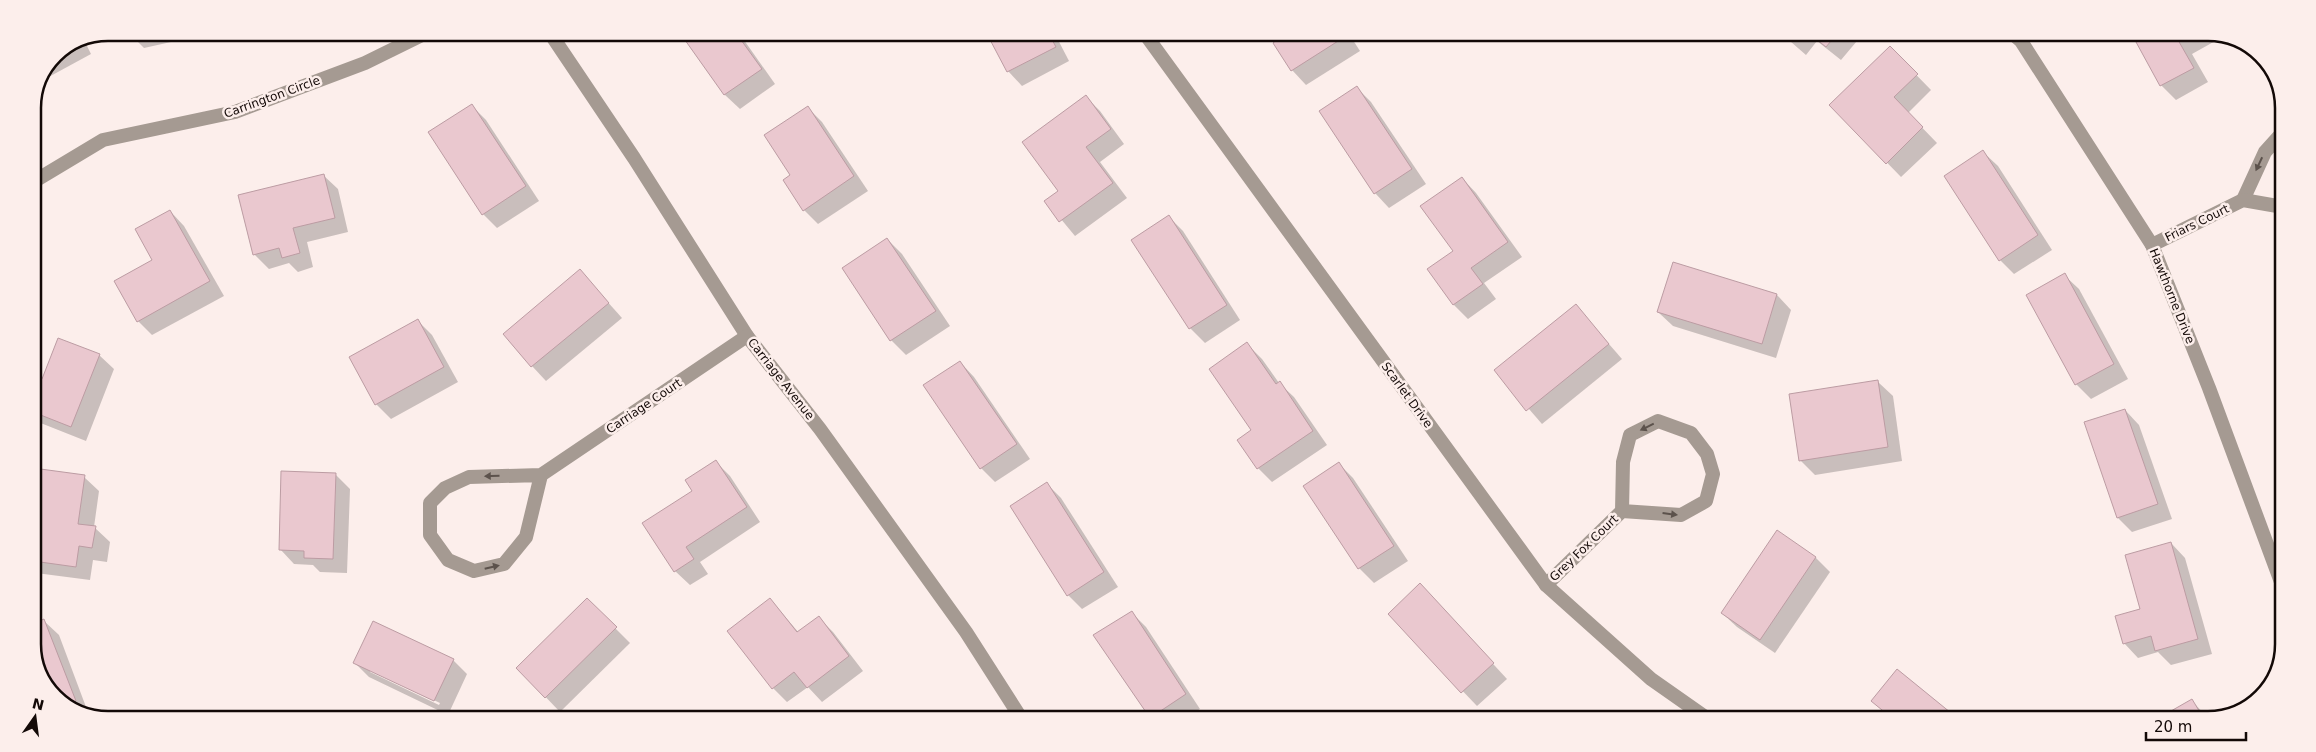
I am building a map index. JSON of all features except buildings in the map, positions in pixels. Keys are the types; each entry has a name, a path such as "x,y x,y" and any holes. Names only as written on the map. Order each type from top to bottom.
{"street":[{"name":"Carrington Circle","path":"41,177 103,140 235,112 365,63 410,41"},
{"name":"Carriage Avenue","path":"555,41 634,158 747,336 837,452 966,632 1017,711"},
{"name":"Scarlet Drive","path":"1151,41 1546,585 1651,679 1697,711"},
{"name":"Hawthorne Drive","path":"2021,41 2152,245 2209,388 2275,566"},
{"name":"Friars Court","path":"2243,200 2264,152 2275,140"},
{"name":"Friars Court","path":"2152,245 2243,200 2275,206"},
{"name":"Carriage Court","path":"541,475 747,336"},
{"name":"Grey Fox Court","path":"1546,585 1622,511 1623,462 1630,435 1658,421 1691,433 1707,454 1713,474 1706,501 1681,515 1622,511"},
{"path":"541,475 526,537 504,564 474,571 448,560 430,535 430,503 445,488 469,477 541,475"}]}
